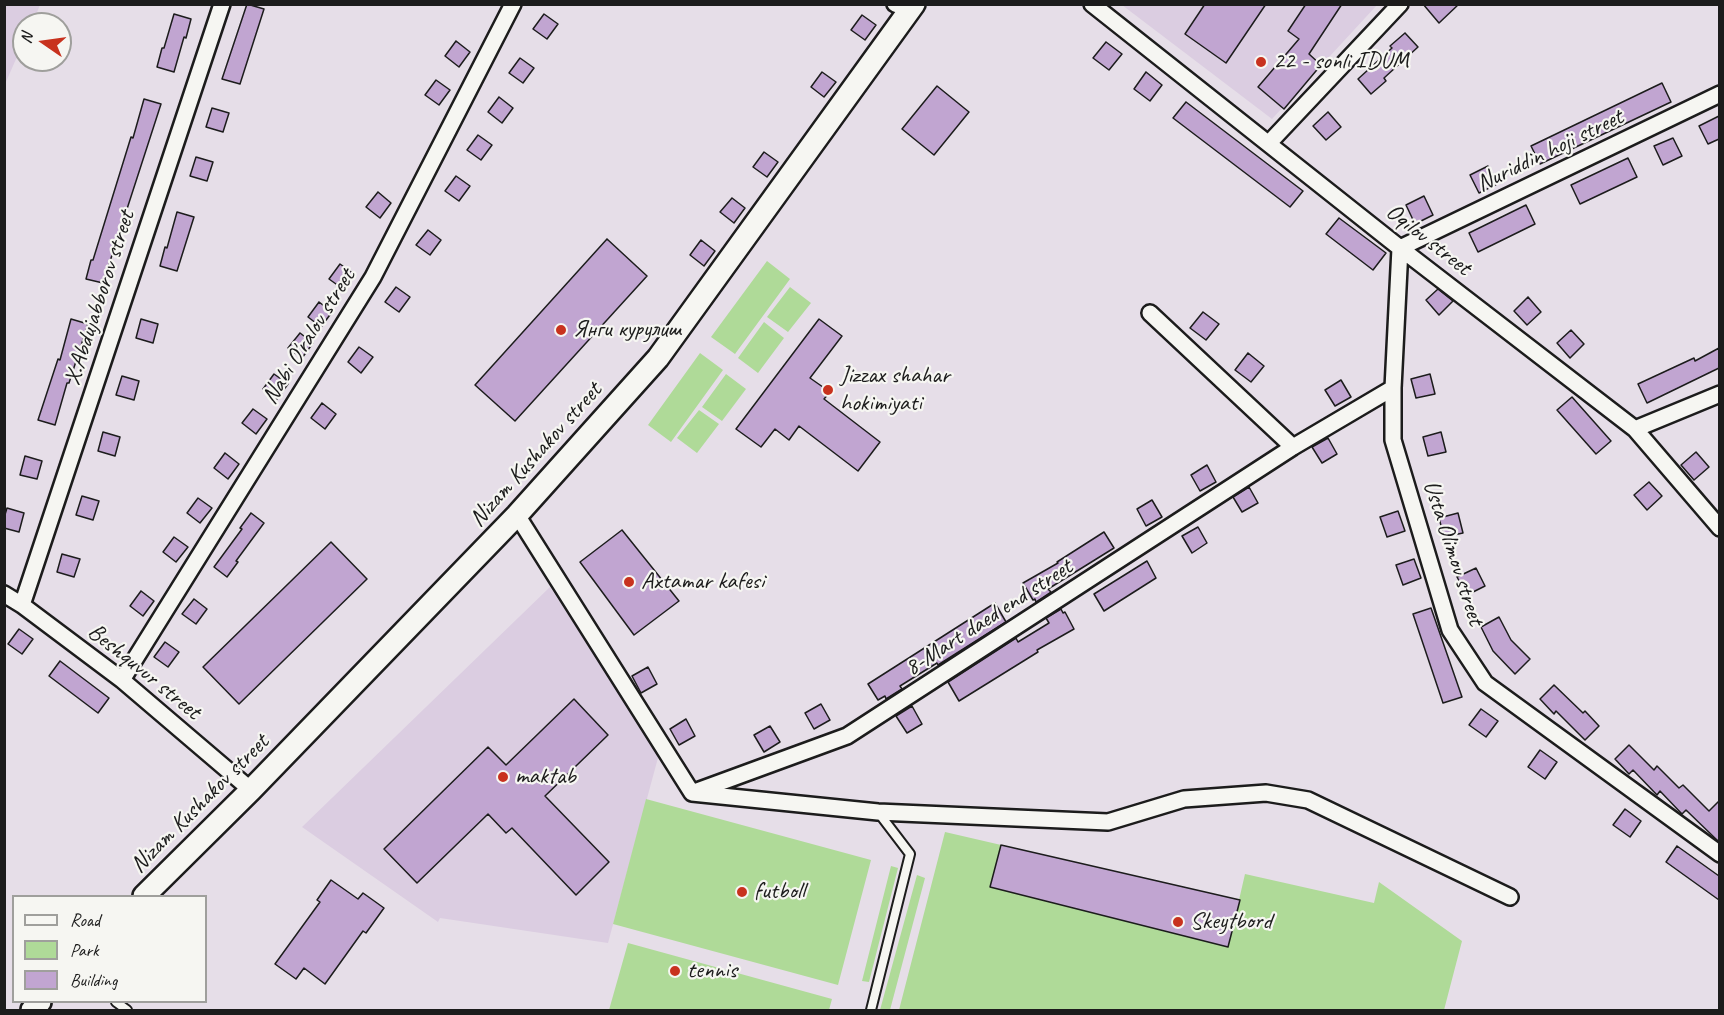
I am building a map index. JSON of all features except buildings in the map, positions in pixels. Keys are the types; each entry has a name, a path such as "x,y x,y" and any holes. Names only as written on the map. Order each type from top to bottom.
{"main road":[{"name":"Nizam Kushakov street","path":"146,895 251,790 517,514 658,358 907,6"}],"street":[{"name":"X.Abdujabborov street","path":"22,605 222,4"},
{"name":"Nabi O'ralov street","path":"122,680 373,277 513,4"},
{"name":"Oqilov street","path":"1092,4 1400,248 1635,429 1719,528"},
{"path":"1269,143 1400,4"},
{"name":"Nuriddin hoji street","path":"1400,248 1719,94"},
{"name":"Usta Olimov street","path":"1400,248 1393,387 1394,440 1450,630 1485,683 1719,854"},
{"path":"1150,313 1293,447"},
{"name":"8-Mart daed end street","path":"692,793 847,736 1293,447 1393,387"},
{"path":"1635,429 1719,394"},
{"path":"517,514 692,793 878,812 1108,822 1184,799 1266,793 1308,800 1510,897"},
{"name":"Beshquvur street","path":"4,594 122,680 251,790"}],"lane":[{"path":"871,1011 910,854 878,812"}],"shaded area":[{"path":"5,4 40,5 37,12 12,12 12,68 5,84"},
{"name":"22 - sonli IDUM","path":"1122,5 1377,5 1272,119"},
{"name":"maktab","path":"550,587 659,754 608,943 440,918 438,922 302,827"}],"green space":[{"path":"767,261 790,279 735,354 711,337"},
{"path":"790,287 811,303 788,332 767,317"},
{"path":"764,322 784,338 758,373 738,358"},
{"path":"700,353 723,370 671,442 648,425"},
{"path":"726,374 746,389 722,421 702,407"},
{"path":"699,410 719,424 697,453 677,438"},
{"name":"futboll","path":"646,799 871,860 838,985 613,924"},
{"name":"Skeytbord","path":"945,832 1239,900 1245,874 1374,903 1379,882 1462,941 1444,1010 899,1010"},
{"path":"891,866 898,868 869,982 862,981"},
{"path":"917,875 925,878 890,1010 880,1010"},
{"name":"tennis","path":"628,943 832,999 829,1010 609,1010"}],"place":[{"name":"22 - sonli IDUM","path":"1261,62"},
{"name":"Янги курулиш","path":"561,330"},
{"name":"Jizzax shahar hokimiyati","path":"828,390"},
{"name":"Axtamar kafesi","path":"629,582"},
{"name":"maktab","path":"503,777"},
{"name":"futboll","path":"742,892"},
{"name":"Skeytbord","path":"1178,922"},
{"name":"tennis","path":"675,971"}]}
